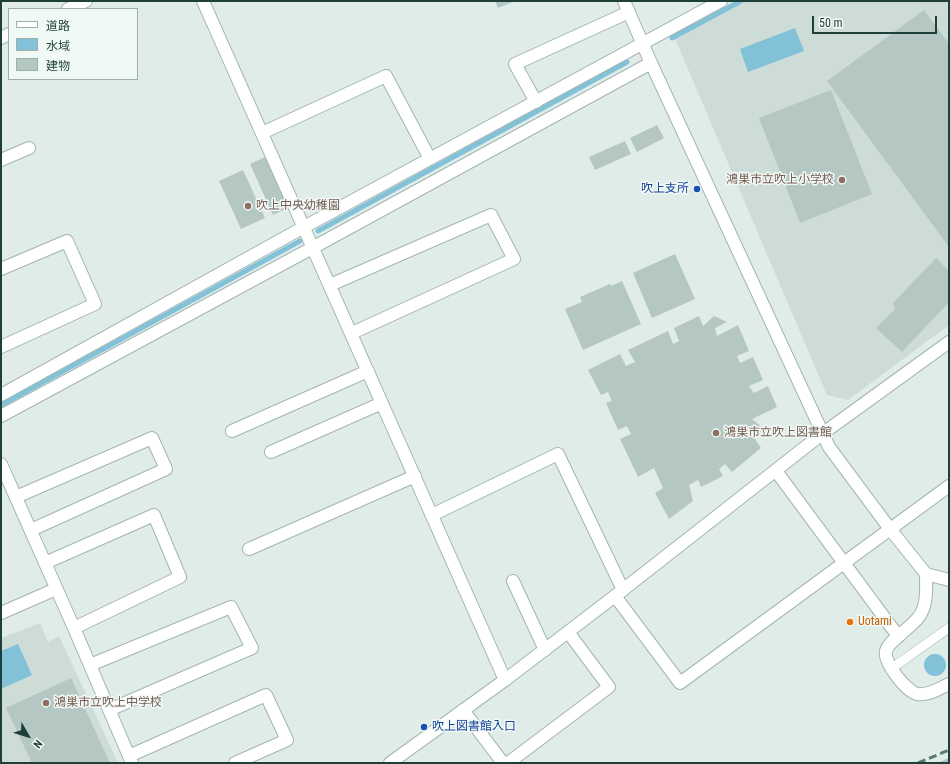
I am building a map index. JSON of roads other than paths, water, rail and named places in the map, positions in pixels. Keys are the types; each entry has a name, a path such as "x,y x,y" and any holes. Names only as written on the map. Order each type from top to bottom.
{"street":[{"path":"70,8 86,1"},
{"path":"203,1 314,247 505,680"},
{"path":"1,395 304,227 721,1"},
{"path":"536,102 516,64 626,7 822,434 829,447 890,529 926,574 927,590 925,606 919,618 889,644 885,653 888,663 907,689 917,694 928,694 949,684"},
{"path":"1,416 651,63"},
{"path":"262,132 386,76 430,159"},
{"path":"1,160 29,148"},
{"path":"330,285 491,215 514,259 352,334"},
{"path":"1,269 67,241 95,304 1,347"},
{"path":"390,763 505,680 822,434 949,342"},
{"path":"232,431 368,371"},
{"path":"271,452 382,403"},
{"path":"16,497 152,438 166,469 30,530"},
{"path":"432,515 558,454 619,593 680,683 949,486"},
{"path":"1,464 130,759 266,695 287,740 235,763"},
{"path":"776,471 898,636"},
{"path":"249,549 415,476"},
{"path":"45,563 154,515 180,577 74,628"},
{"path":"926,574 949,580"},
{"path":"513,581 544,650"},
{"path":"1,613 56,589"},
{"path":"90,665 231,607 252,648 109,710"},
{"path":"508,763 609,687 568,632"},
{"path":"463,710 504,763"}],"lane":[{"path":"892,668 949,628"}],"water":[{"path":"795,28 804,51 748,72 740,49"},
{"path":"18,644 32,675 1,689 1,651"},
{"path":"931,654 939,654 946,661 946,669 939,676 931,676 924,669 924,661"}],"waterway":[{"path":"672,38 741,1"},
{"path":"318,231 627,62"},
{"path":"1,405 300,241"}],"railway":[{"path":"918,763 949,750"}],"place":[{"name":"鴻巣市立吹上小学校","path":"842,180"},
{"name":"吹上支所","path":"697,189"},
{"name":"吹上中央幼稚園","path":"248,206"},
{"name":"鴻巣市立吹上図書館","path":"716,433"},
{"name":"Uotami","path":"850,622"},
{"name":"鴻巣市立吹上中学校","path":"46,703"},
{"name":"吹上図書館入口","path":"424,727"}]}
